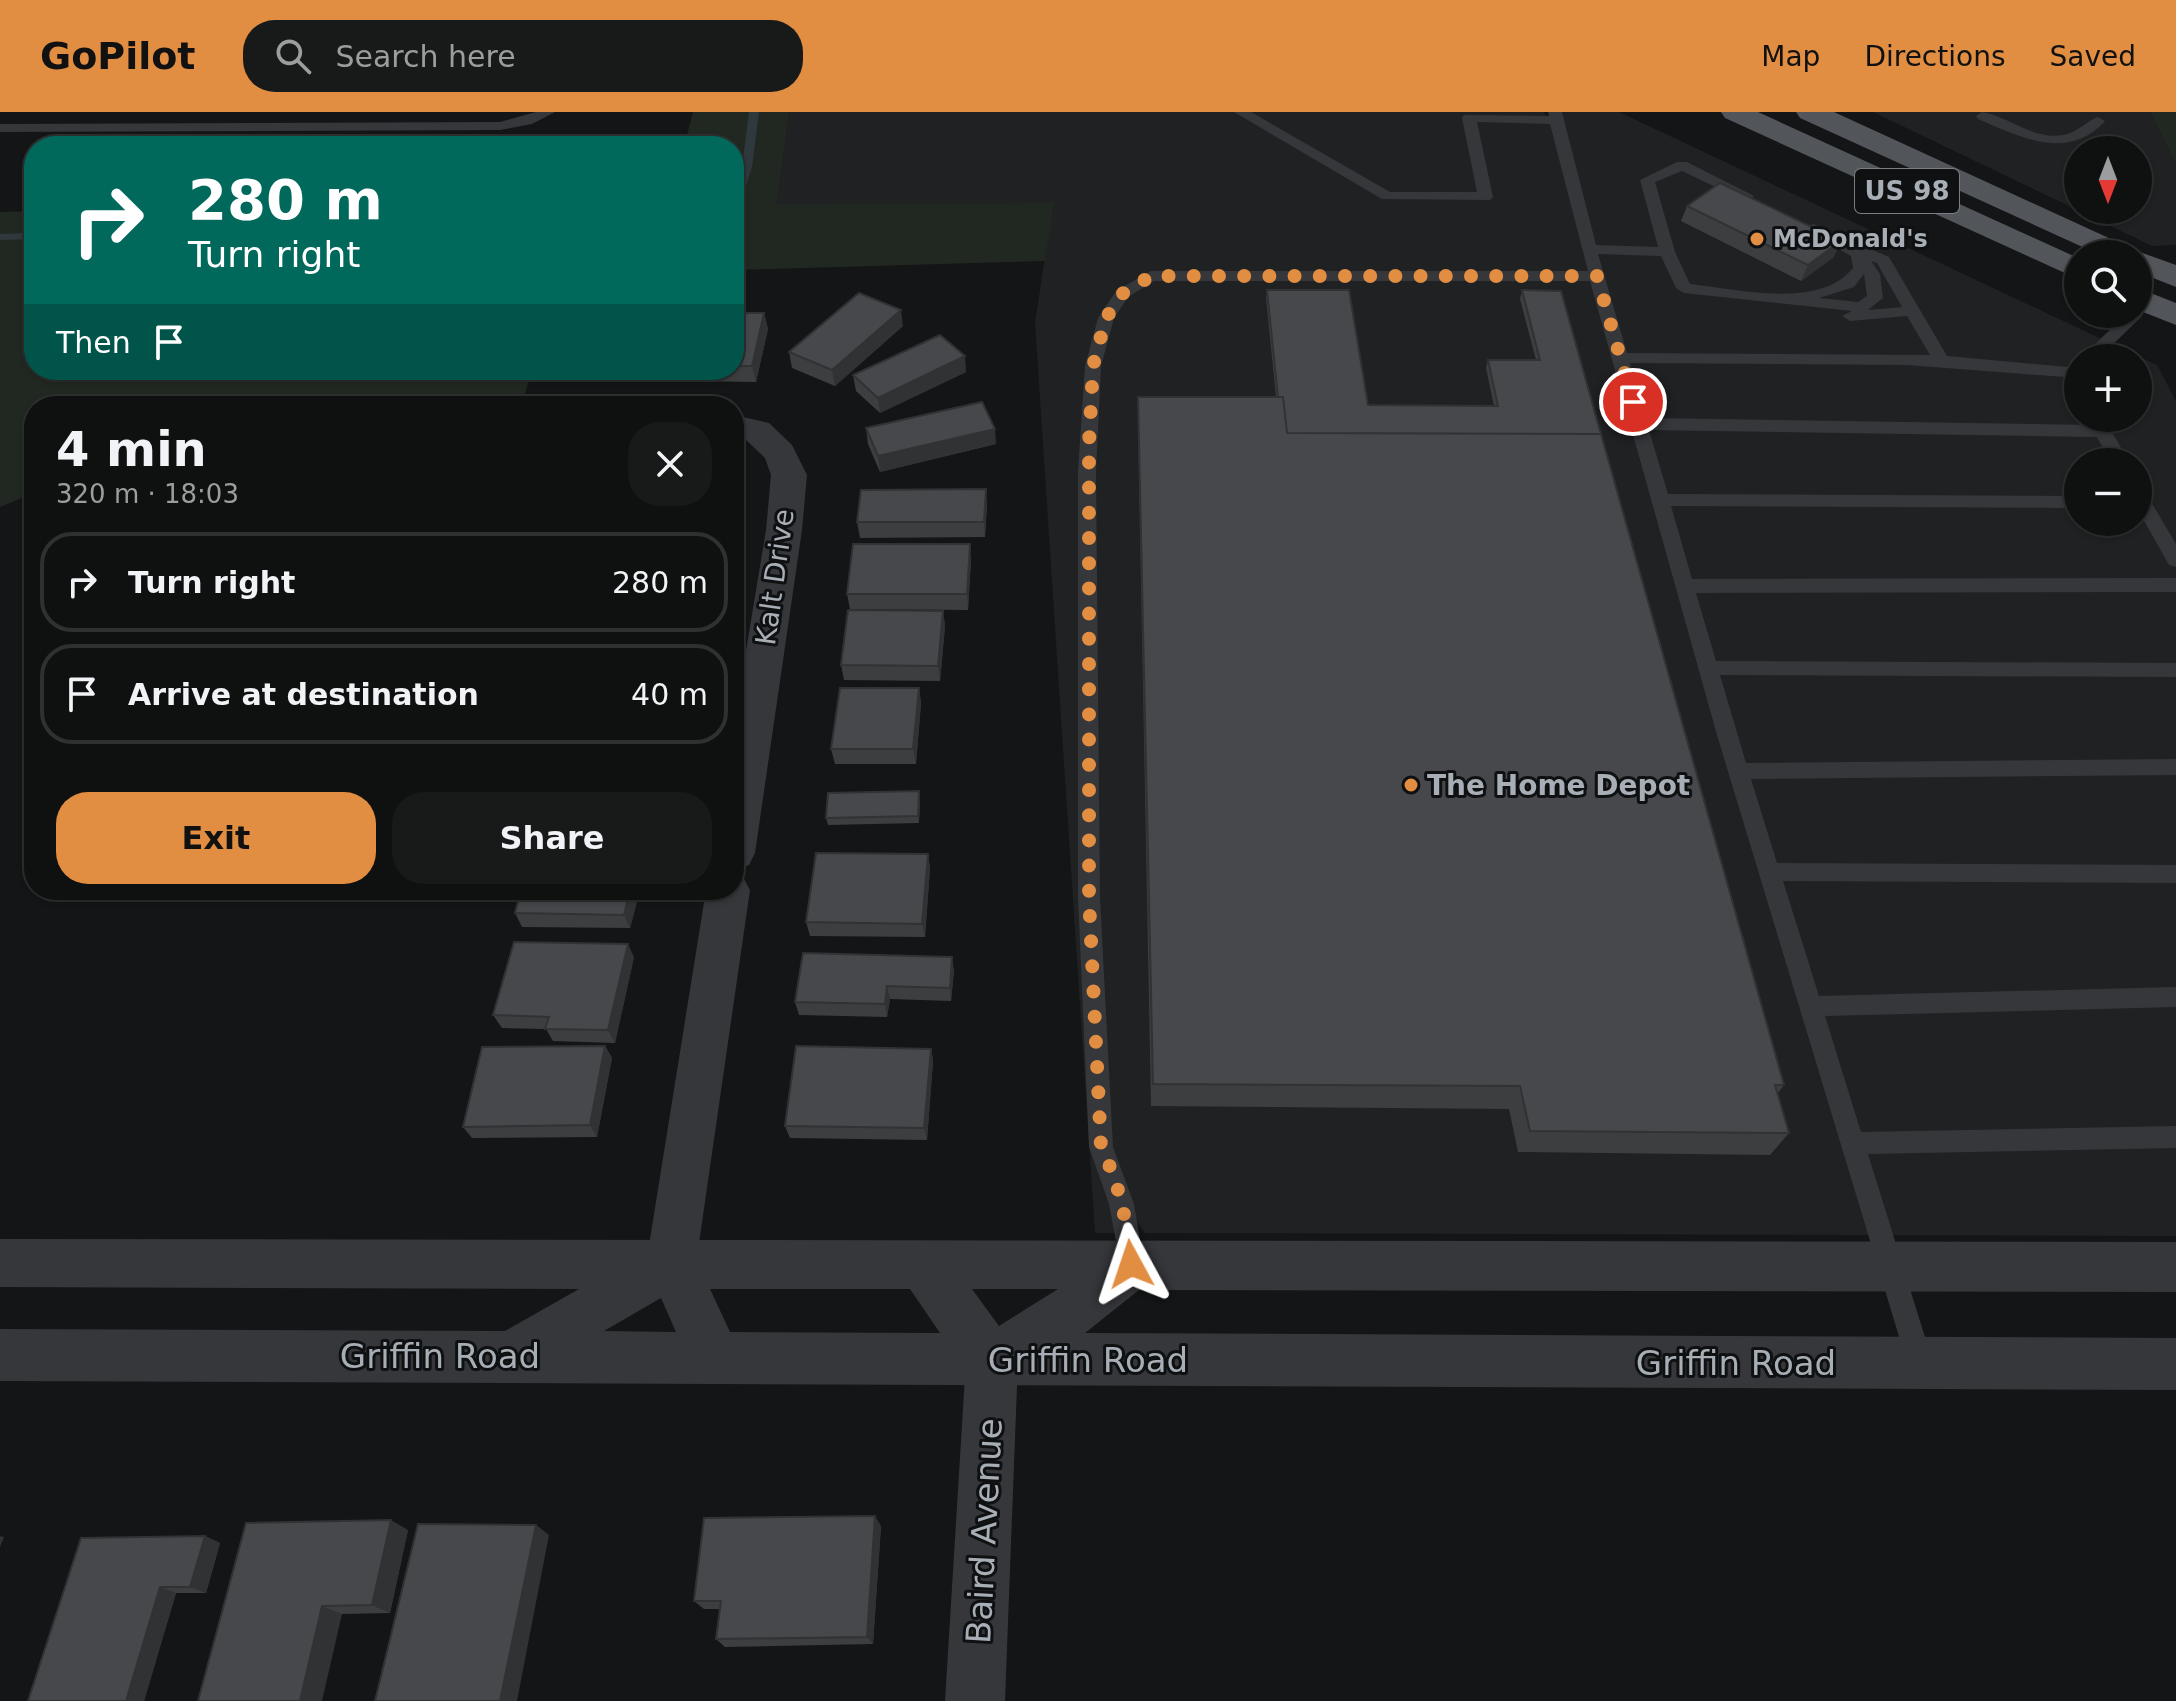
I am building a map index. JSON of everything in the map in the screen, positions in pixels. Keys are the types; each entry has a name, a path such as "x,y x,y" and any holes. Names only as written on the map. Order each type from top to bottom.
{"main road":[{"name":"US 98","path":"1735,112 2064,264"},
{"name":"US 98","path":"1810,112 2093,240"},
{"path":"2152,266 2176,277"}],"street":[{"name":"Kalt Drive","path":"744,428 757,431 780,453 789,475 784,530 744,788"},
{"path":"715,1357 671,1264 726,900"},
{"path":"0,1263 2176,1267"},
{"path":"512,1356 671,1264"},
{"path":"922,1264 992,1360 1066,1316 1131,1264"},
{"name":"Griffin Road","path":"0,1355 2176,1364"},
{"name":"Baird Avenue","path":"975,1701 992,1360"}],"lane":[{"path":"297,126 305,112"},
{"path":"0,128 500,126 527,121 548,112"},
{"path":"1241,112 1387,196 1485,197 1468,115 1556,116 1589,249 1738,771 1920,1363"},
{"path":"2003,124 2020,112"},
{"path":"1983,116 2028,135 2067,138 2077,136 2105,116"},
{"path":"1762,204 1682,165 1647,180 1667,252 1684,288 1861,307 1875,298 1872,274 1858,253"},
{"path":"1802,224 1858,253 1883,260 1940,359"},
{"path":"1589,249 1667,252"},
{"path":"1792,299 1809,297 1848,284 1861,268 1858,253"},
{"path":"1131,1264 1127,1222 1117,1180 1101,1147 1089,898 1087,471 1093,366 1106,318 1122,294 1151,276 1597,276"},
{"path":"1792,299 1836,315 1911,311"},
{"path":"2105,344 2124,328"},
{"path":"1620,358 1940,359 2064,372"},
{"path":"1639,424 2064,424"},
{"path":"1661,500 2064,502"},
{"path":"2152,520 2176,560"},
{"path":"1685,586 2176,585"},
{"path":"1708,668 2176,670"},
{"path":"1738,771 2176,767"},
{"path":"1769,872 2176,874"},
{"path":"1810,1006 2176,997"},
{"path":"1852,1143 2176,1137"}],"shaded area":[{"path":"693,112 789,112 777,204 1054,203 1045,261 744,270 744,136 687,136"},
{"path":"789,112 1543,112 1547,116 1565,112 1619,112 2064,321 2064,328 2078,328 2112,344 2064,344 2064,432 2152,432 2152,363 2157,365 2176,401 2176,1236 1145,1233 1136,1221 1121,1233 1095,1233 1035,323 1053,204 777,204"},
{"path":"1873,112 2150,112 2176,165 2176,245 2152,246 2152,240 2140,240 2106,224 2152,224 2152,136 2064,136 2064,204"},
{"path":"2150,112 2176,112 2176,165"},
{"path":"24,211 24,380 529,380 524,396 24,396 24,497 0,507 0,212"}],"building":[{"path":"1720,183 1841,241 1808,265 1687,206"},
{"path":"1267,290 1349,290 1368,405 1498,406 1488,360 1540,360 1522,290 1561,291 1601,434 1287,433 1283,397 1278,397"},
{"path":"859,293 901,310 832,370 789,352"},
{"path":"744,313 764,313 752,366 744,366"},
{"path":"940,335 965,356 878,398 853,375"},
{"name":"The Home Depot","path":"1138,397 1283,397 1287,433 1601,434 1784,1085 1775,1085 1789,1133 1530,1131 1520,1086 1153,1084"},
{"path":"982,402 995,429 878,456 866,428"},
{"path":"986,489 984,522 857,522 861,490"},
{"path":"853,544 970,544 967,594 847,594"},
{"path":"848,610 943,611 938,666 841,665"},
{"path":"840,688 919,688 913,749 831,749"},
{"path":"919,791 918,816 826,818 828,793"},
{"path":"816,853 928,854 922,924 806,922"},
{"path":"518,900 628,900 624,915 515,913"},
{"path":"514,942 628,944 608,1030 545,1029 549,1017 493,1015"},
{"path":"803,953 952,957 950,988 887,986 885,1004 795,1002"},
{"path":"605,1046 590,1125 463,1127 482,1047"},
{"path":"796,1046 931,1049 924,1128 785,1126"},
{"path":"875,1516 867,1637 716,1639 721,1601 694,1601 704,1518"},
{"path":"391,1520 372,1605 322,1606 300,1701 198,1701 246,1523"},
{"path":"418,1524 536,1525 500,1701 375,1701"},
{"path":"205,1536 190,1587 160,1587 126,1701 28,1701 81,1538"}],"waterway":[{"path":"744,176 754,112"},
{"path":"0,237 24,236"}],"place":[{"name":"McDonald's","path":"1757,239"},
{"name":"The Home Depot","path":"1411,785"}],"route":[{"path":"1131,1264 1127,1222 1117,1180 1101,1147 1089,898 1087,471 1093,366 1106,318 1122,294 1151,276 1597,276 1633,402"}]}
